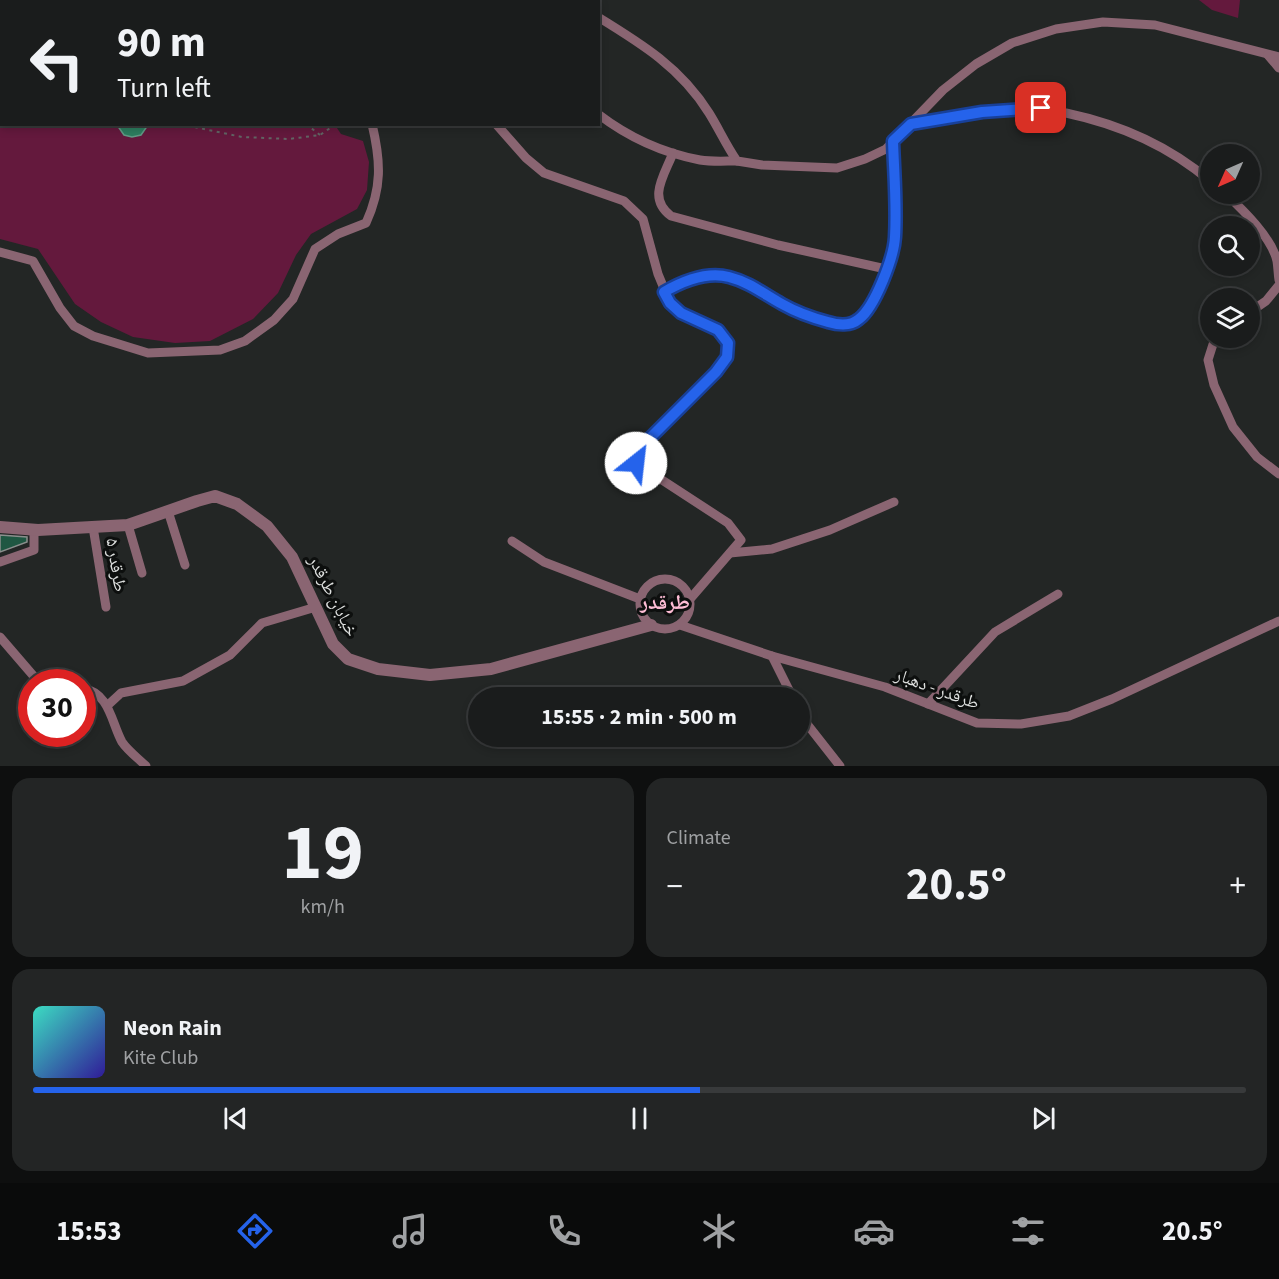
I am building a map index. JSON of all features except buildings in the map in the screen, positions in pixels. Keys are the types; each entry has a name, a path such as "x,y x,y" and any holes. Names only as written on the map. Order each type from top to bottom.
{"street":[{"path":"600,18 648,47 681,76 709,112 737,161"},
{"path":"600,115 658,148 702,160 837,168 886,149 943,90 976,64 1012,43 1056,29 1103,22 1155,25 1279,57"},
{"path":"1268,55 1279,68"},
{"path":"911,124 982,112 1041,108 1099,120 1154,142 1200,172"},
{"path":"0,252 33,261 60,308 74,326 93,336 148,353 220,350 245,340 274,320 293,298 315,249 338,234 366,223 375,203 379,176 377,146 372,126"},
{"path":"498,126 526,158 544,173 624,201 643,219 664,292 670,303 681,313 718,330 728,343 727,357 716,372 635,453 636,463 728,523 741,540 690,599"},
{"path":"664,292 681,283 703,276 727,276 752,285 784,305 808,316 830,323 849,324 859,320 870,307 886,269 895,239 893,141"},
{"path":"673,153 659,188 657,200 662,209 671,216 778,245 886,269"},
{"path":"1236,204 1258,227 1272,249 1277,261 1279,280"},
{"path":"1260,305 1279,285"},
{"path":"1212,348 1208,360 1214,385 1233,427 1257,457 1279,474"},
{"name":"خیابان طرقدر","path":"0,527 34,530 128,525 215,496 237,504 267,526 292,557 333,644 348,659 378,669 430,675 490,669 651,625"},
{"path":"730,553 772,549 801,540 830,530 894,501"},
{"path":"168,511 185,566"},
{"path":"128,525 142,573"},
{"name":"طرقدر ۵","path":"93,527 106,607"},
{"path":"0,562 34,550 34,530"},
{"path":"512,541 544,562 640,599"},
{"path":"660,579 670,579 679,583 686,590 690,599 687,618 680,625 670,629 660,629 651,625 644,618 640,609 640,599 644,590 651,583 660,579"},
{"path":"928,704 995,632 1058,594"},
{"path":"108,705 121,693 183,681 230,656 262,623 316,607"},
{"name":"طرقدر - دهبار","path":"680,625 772,656 885,687 977,723 1021,724 1069,716 1112,699 1279,621"},
{"path":"0,637 28,669"},
{"path":"772,656 788,687"},
{"path":"96,694 108,705 123,744 146,766"},
{"path":"810,728 840,766"}],"path":[{"path":"190,126 242,137 289,139 320,135 333,126"},
{"path":"309,126 320,135"}],"shaded area":[{"path":"1199,0 1240,0 1238,18 1212,10"},
{"path":"0,126 336,126 341,134 363,141 369,162 367,190 357,209 311,234 296,255 278,293 253,319 210,341 175,343 133,337 101,322 75,304 38,249 0,239"},
{"path":"118,126 147,126 141,135 132,137 124,135"}],"district":[{"name":"طرقدر","path":"665,602"}],"route":[{"path":"636,463 635,453 716,372 727,357 728,343 718,330 681,313 670,303 664,292 681,283 703,276 727,276 752,285 784,305 808,316 830,323 849,324 859,320 870,307 886,269 895,239 893,141 911,124 982,112 1041,108"}]}
